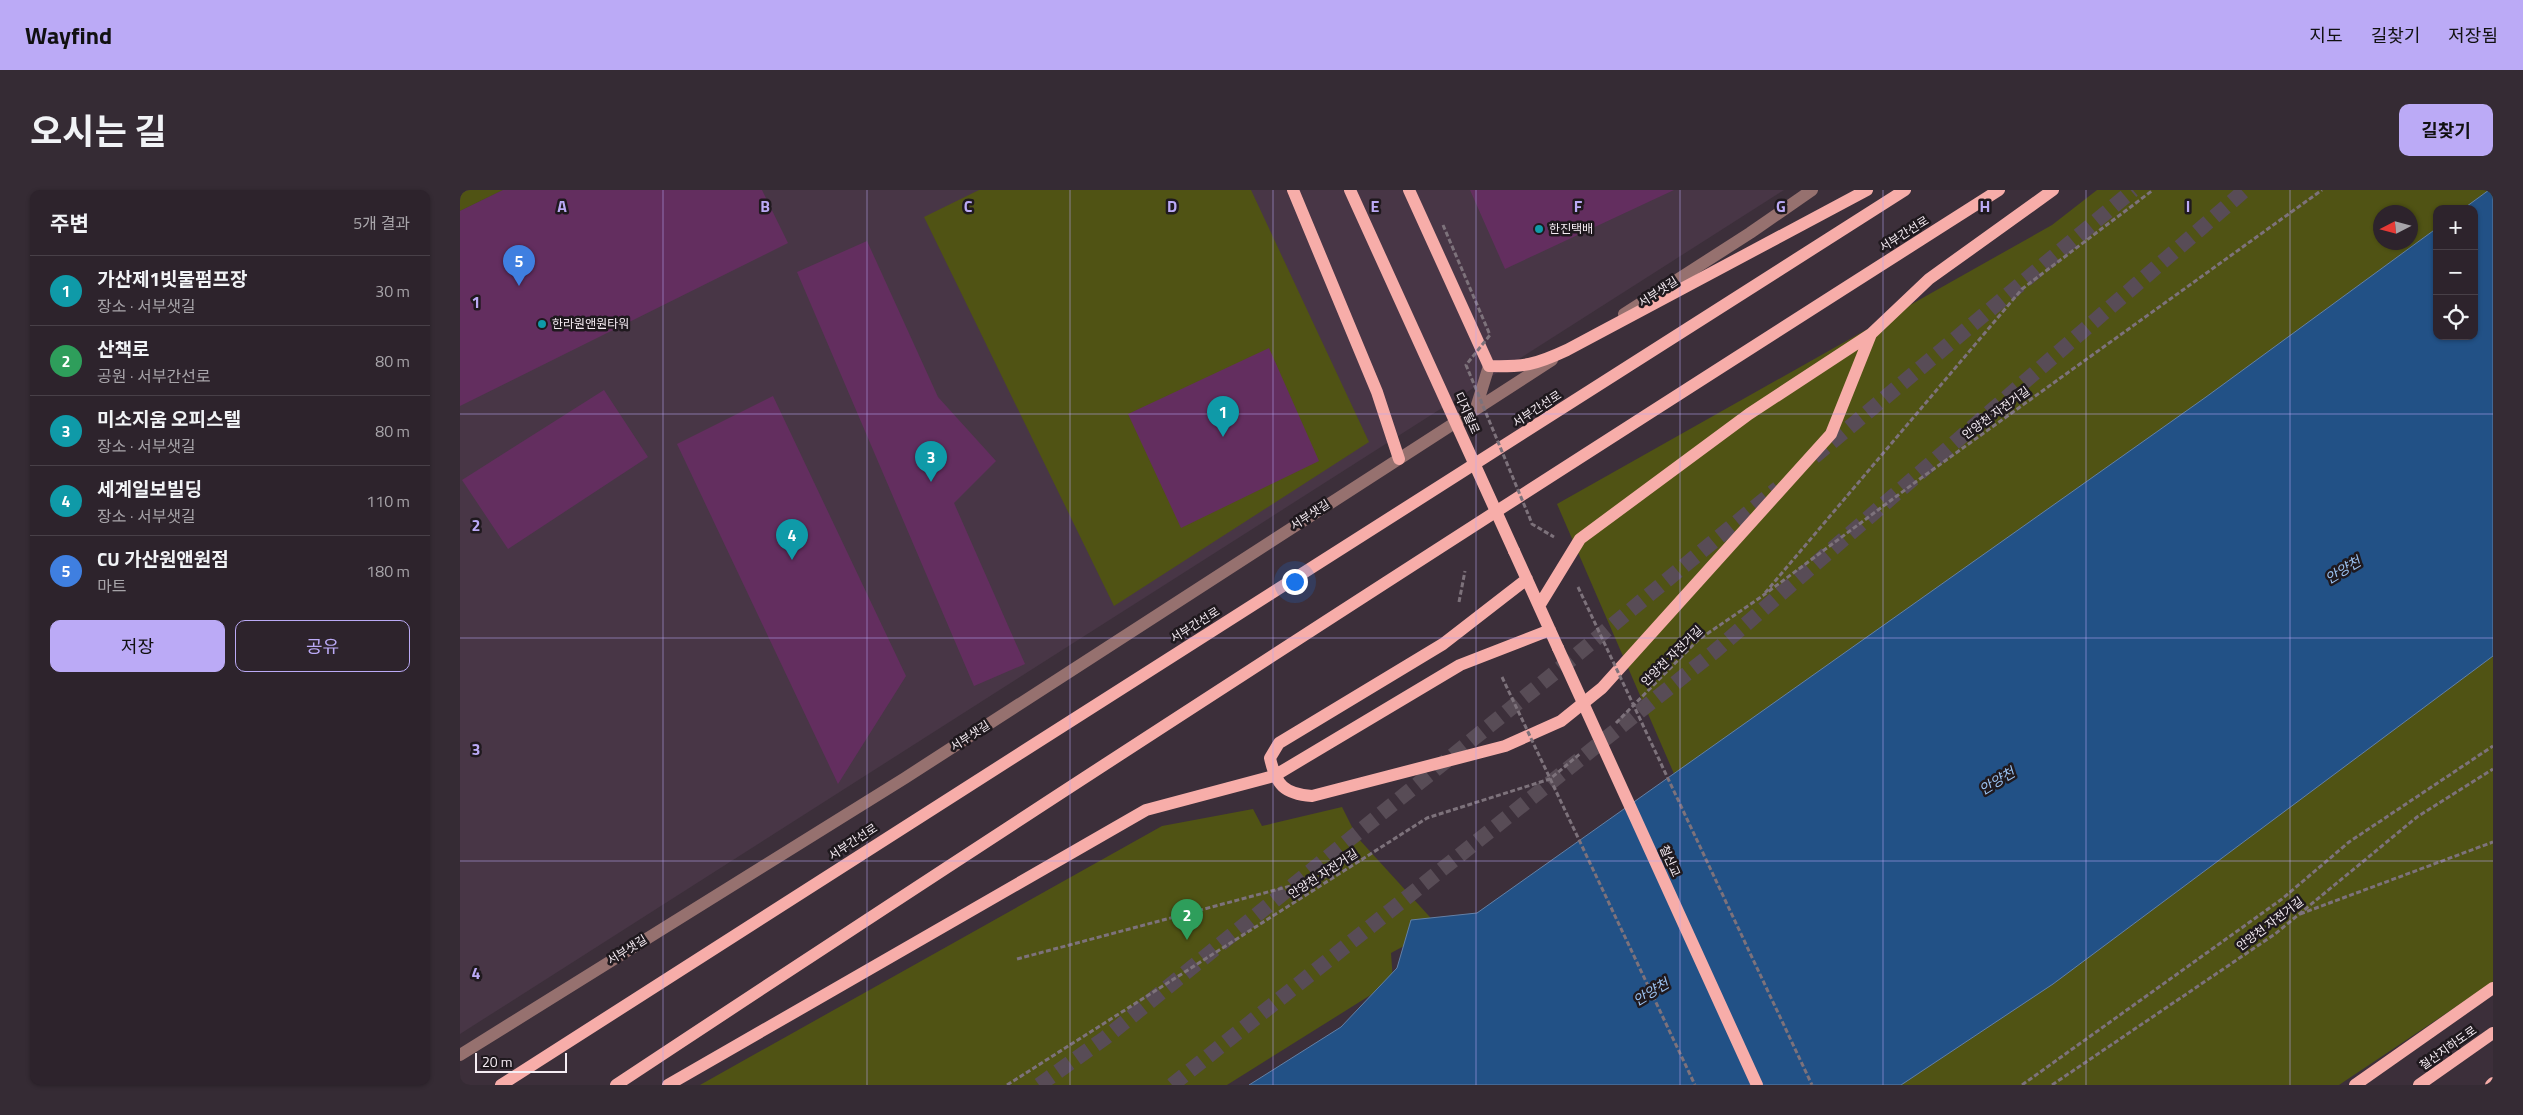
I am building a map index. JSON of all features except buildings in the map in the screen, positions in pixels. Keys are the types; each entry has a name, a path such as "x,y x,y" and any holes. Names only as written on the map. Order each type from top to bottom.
{"main road":[{"path":"1292,190 1377,392 1399,459"},
{"name":"디지털로","path":"1350,190 1558,648"},
{"path":"1409,190 1489,366 1520,367 1539,363 1567,350 1867,190"},
{"name":"서부간선로","path":"501,1085 980,776 1457,477 1905,190"},
{"name":"서부간선로","path":"616,1085 1016,821 1451,538 1999,190"},
{"path":"1539,606 1580,539 1749,414 1872,334 1930,279 2053,190"},
{"path":"1527,579 1443,644 1279,743 1270,758 1274,776 1283,788 1295,795 1312,796 1505,746 1561,721 1602,688 1831,434 1872,334"},
{"path":"668,1085 1146,810 1274,776 1460,665 1550,630"},
{"name":"철산교","path":"1558,648 1757,1085"},
{"path":"2355,1085 2493,988"},
{"name":"철산지하도로","path":"2418,1085 2493,1033"}],"street":[{"name":"서부샛길","path":"460,1055 905,778 1750,233 1812,190"},
{"path":"1476,408 1489,366"}],"path":[{"path":"1761,597 2022,289 2153,190"},
{"name":"안양천 자전거길","path":"1613,725 1698,640 1761,597 1926,475 2322,190"},
{"path":"1443,225 1490,335 1466,365 1532,524 1554,537"},
{"path":"1458,604 1465,571"},
{"path":"1578,587 1812,1085"},
{"path":"1502,677 1695,1085"},
{"path":"2022,1085 2282,899 2349,842 2493,746"},
{"name":"안양천 자전거길","path":"1007,1085 1427,818 1550,779 1585,749"},
{"name":"안양천 자전거길","path":"2052,1085 2275,934 2417,817 2493,769"},
{"path":"2298,915 2493,842"},
{"path":"1017,959 1342,872"}],"shaded area":[{"path":"460,190 1784,190 460,1034"},
{"path":"460,190 503,190 460,211"},
{"path":"979,190 1251,190 1369,442 1114,606 924,217"},
{"path":"2097,190 2493,190 2493,982 2339,1085 1809,1085 1557,504 2052,225"},
{"path":"1342,807 1357,837 1439,927 1391,953 1393,981 1227,1085 700,1085 1162,826 1253,809 1262,826"}],"water":[{"name":"안양천","path":"2489,190 2493,190 2493,656 2053,984 1901,1085 1249,1085 1341,1027 1397,968 1411,920 1477,913 2206,397 2407,250 2418,250 2418,242 2433,231 2433,340 2478,340 2478,205 2468,205"}],"tunnel":[{"path":"1814,457 2133,190"},
{"path":"1172,1085 1714,652 2245,190"},
{"path":"1039,1085 1105,1038 1574,657 1778,488"}],"place":[{"name":"한진택배","path":"1539,229"},
{"name":"CU 가산원앤원점","path":"519,286"},
{"name":"한라원앤원타워","path":"542,324"},
{"name":"가산제1빗물펌프장","path":"1223,437"},
{"name":"미소지움 오피스텔","path":"931,482"},
{"name":"세계일보빌딩","path":"792,560"},
{"name":"산책로","path":"1187,940"}]}
